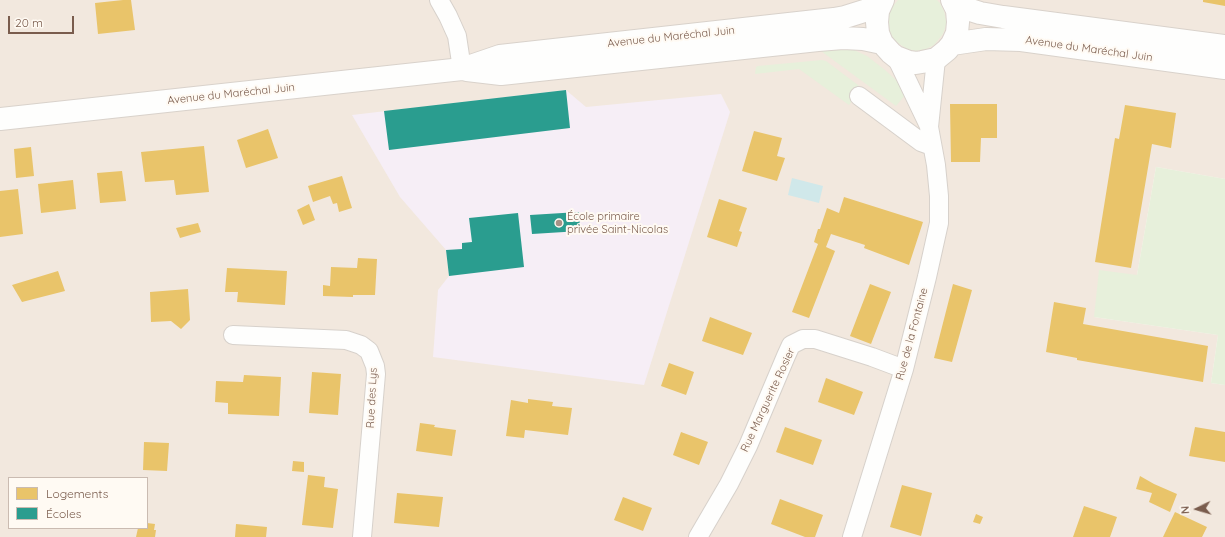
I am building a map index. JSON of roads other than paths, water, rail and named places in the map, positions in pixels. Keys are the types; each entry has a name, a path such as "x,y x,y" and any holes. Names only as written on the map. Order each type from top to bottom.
{"main road":[{"name":"Avenue du Maréchal Juin","path":"953,2 980,13 1003,17 1225,46"},
{"path":"936,59 952,44 955,38 958,27 958,16 953,2"},
{"name":"Avenue du Maréchal Juin","path":"0,119 462,69 500,56 834,19 846,17 881,3"},
{"path":"881,3 877,16 878,32 889,50"},
{"name":"Avenue du Maréchal Juin","path":"462,69 501,74 818,40 853,38 889,50 909,62 916,63 936,59"},
{"name":"Avenue du Maréchal Juin","path":"952,44 986,39 1021,40 1225,68"}],"street":[{"path":"439,0 457,36 462,69"},
{"name":"Rue de la Fontaine","path":"889,50 929,127"},
{"name":"Rue de la Fontaine","path":"852,537 904,368 939,223 939,196 929,127 936,59"},
{"path":"859,96 921,142 932,146"},
{"name":"Rue des Lys","path":"233,335 346,340 361,344 369,351 375,366 376,374 362,537"},
{"name":"Rue Marguerite Rosier","path":"698,537 729,484 748,446 791,345 803,339 815,339 904,368"}],"water":[{"path":"792,178 823,186 819,203 788,195"}],"place":[{"name":"École primaire privée Saint-Nicolas","path":"559,223"}]}
